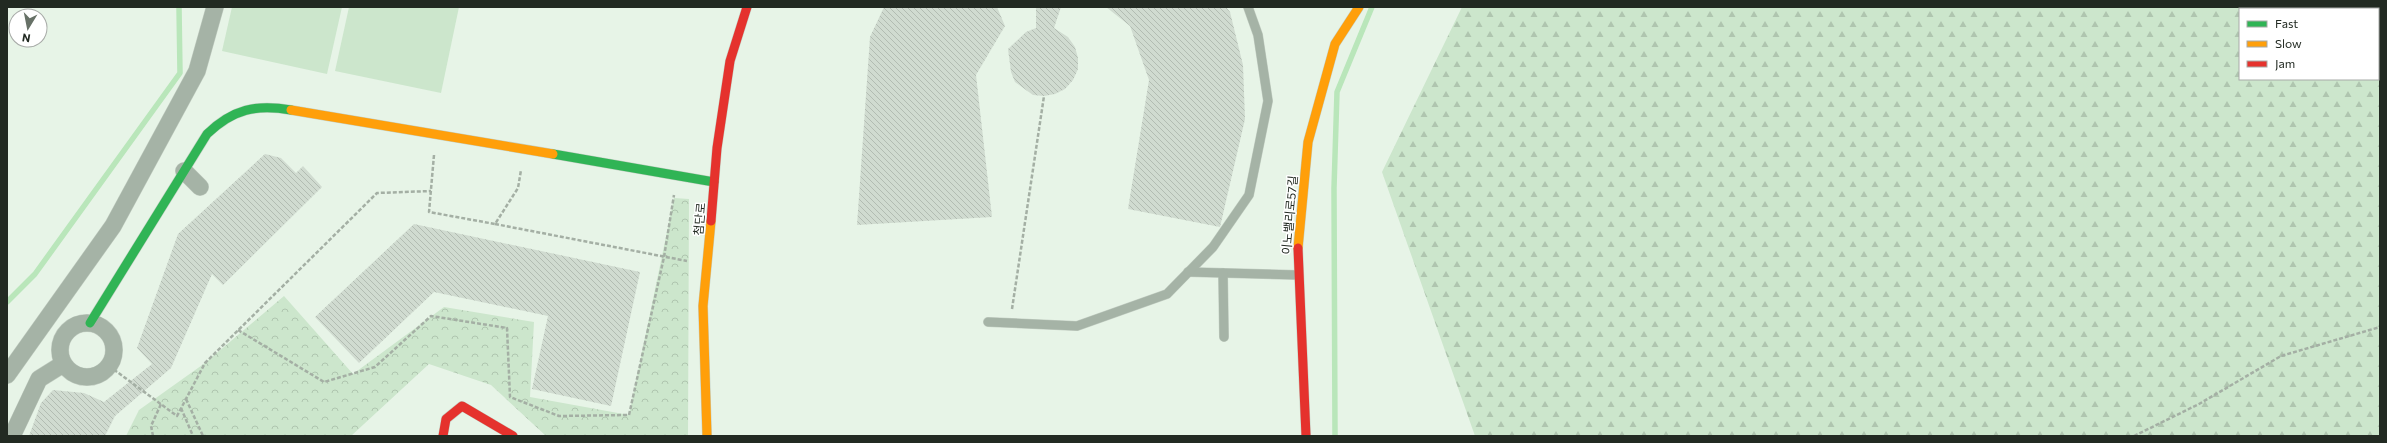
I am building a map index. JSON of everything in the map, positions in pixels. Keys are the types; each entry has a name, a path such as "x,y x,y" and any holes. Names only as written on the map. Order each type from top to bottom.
{"street":[{"path":"7,375 113,226 197,71 215,7"},
{"name":"첨단로","path":"707,436 704,306 714,182 730,62 747,7"},
{"name":"이노밸리로57길","path":"1306,436 1298,274 1308,142 1335,44 1359,7"},
{"path":"90,323 207,134 222,118 244,110 268,106 714,182"},
{"path":"184,171 200,187"},
{"path":"90,323 107,331 112,339 114,348 109,366 94,377 84,377 76,375 63,364 60,356 62,339 73,326 90,323"},
{"path":"12,436 39,380 63,364"},
{"path":"443,436 446,419 462,406 513,436"}],"lane":[{"path":"988,322 1077,326 1167,294 1212,247 1249,196 1268,101 1258,35 1248,7"},
{"path":"1188,272 1298,274"},
{"path":"1223,273 1224,337"}],"path":[{"path":"1009,323 1044,96"},
{"path":"435,134 429,212 707,265"},
{"path":"495,224 518,188 525,150"},
{"path":"238,330 324,382 375,367 431,316 507,328 510,397 559,416 629,415 664,256 675,188"},
{"path":"109,366 177,416 205,363 377,193 431,191"},
{"path":"2134,436 2199,404 2281,356 2380,327"},
{"path":"186,399 203,436"},
{"path":"154,436 151,426 161,404"},
{"path":"181,408 193,436"}],"green space":[{"path":"232,7 342,7 327,74 222,51"},
{"path":"349,7 459,7 441,93 335,71"},
{"path":"1462,7 2380,7 2380,436 1475,436 1382,172"},
{"path":"674,198 689,199 688,436 546,436 491,385 429,364 351,436 126,436 139,410 205,363 284,296 353,374 444,307 534,322 530,397 629,415"}],"building":[{"path":"884,7 997,7 1005,26 976,75 992,217 857,225 870,37"},
{"path":"1036,7 1061,7 1054,28 1068,37 1075,47 1078,58 1078,69 1073,80 1065,89 1055,94 1044,96 1033,95 1015,82 1011,72 1008,49 1026,32 1036,28"},
{"path":"1106,7 1226,7 1230,12 1243,65 1245,119 1220,227 1128,209 1149,80 1130,26"},
{"path":"265,154 281,158 296,173 303,166 322,187 223,285 212,274 171,368 115,416 105,436 29,436 41,403 53,390 84,393 104,402 152,364 137,348 178,234"},
{"path":"414,224 640,272 611,406 532,389 548,316 434,292 359,363 315,317"}],"waterway":[{"path":"7,302 35,274 180,73 179,7"},
{"path":"1335,436 1334,188 1337,92 1372,7"}],"traffic: fast":[{"path":"90,323 207,134 226,119 246,110 256,108 278,108 291,110"},
{"path":"553,154 714,182"}],"traffic: slow":[{"path":"1298,248 1308,142 1335,44 1359,7"},
{"path":"291,110 553,154"},
{"path":"707,436 703,306 711,221"}],"traffic: jam":[{"path":"711,221 717,148 730,61 747,7"},
{"path":"1298,248 1306,436"},
{"path":"443,436 446,419 462,406 513,436"}]}
